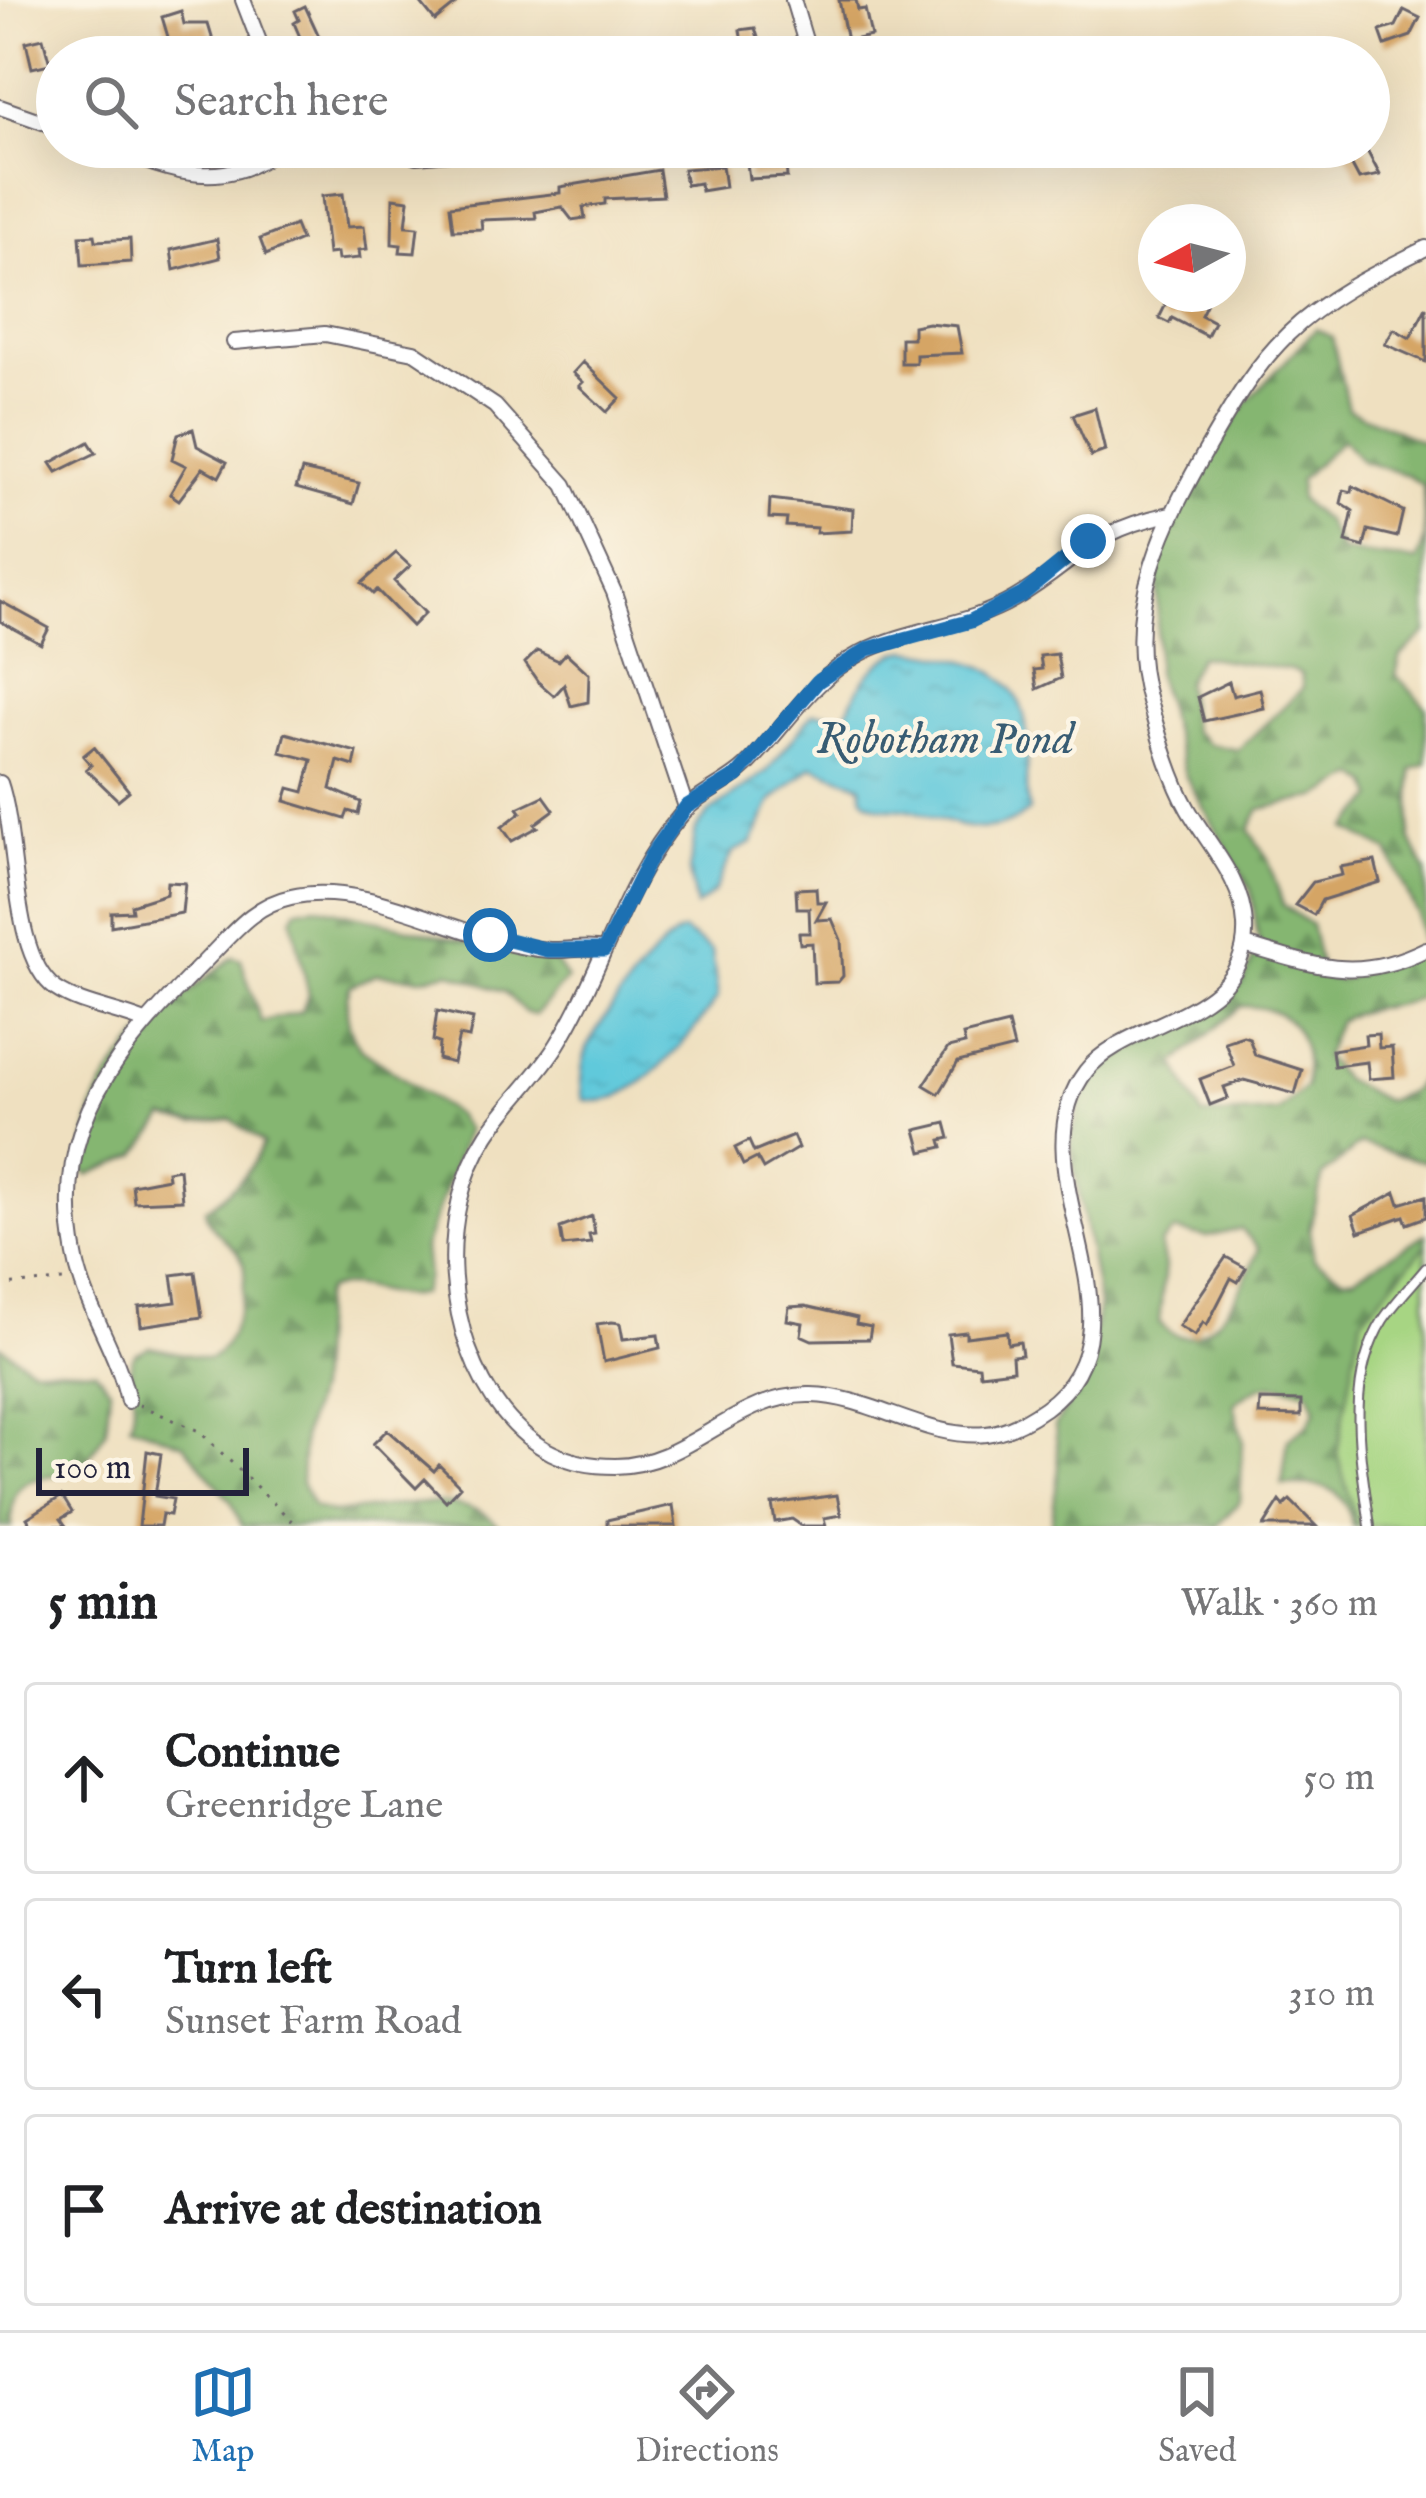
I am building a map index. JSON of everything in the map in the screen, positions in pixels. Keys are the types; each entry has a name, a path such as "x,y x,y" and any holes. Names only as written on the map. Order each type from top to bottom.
{"street":[{"path":"243,0 258,36"},
{"path":"793,0 804,36"},
{"path":"0,107 36,120"},
{"path":"176,168 204,177 244,168"},
{"path":"1170,514 1117,527 1088,541 1022,595 971,621 868,649 818,681 738,775 686,807 651,856 557,1046 482,1142 457,1220 452,1276 463,1338 487,1391 528,1443 563,1460 619,1466 664,1456 755,1403 808,1394 852,1400 964,1435 1001,1432 1053,1403 1084,1357 1089,1311 1063,1155 1069,1102 1092,1063 1190,1012 1220,989 1244,945 1246,918 1235,883 1183,800 1146,692 1140,631 1148,572 1170,514 1246,381 1290,331 1354,284 1426,248"},
{"path":"234,342 326,334 413,352 495,406 565,485 614,592 686,807"},
{"path":"0,783 14,828 26,935 38,970 61,992 145,1022"},
{"path":"128,1401 121,1364 75,1257 71,1202 85,1114 103,1074 145,1022 257,908 294,896 334,894 548,950 604,950"},
{"path":"1244,945 1342,972 1391,967 1426,949"}],"lane":[{"path":"1370,1526 1358,1460 1359,1393 1381,1322 1426,1268"}],"path":[{"path":"0,1285 84,1282"},
{"path":"128,1401 199,1431 297,1526"}],"green space":[{"path":"1316,329 1332,337 1348,409 1426,443 1426,633 1401,656 1396,675 1426,707 1426,764 1412,770 1410,839 1426,871 1426,994 1338,1021 1324,1057 1343,1079 1386,1101 1412,1090 1426,1070 1426,1162 1360,1144 1323,1175 1309,1230 1314,1259 1344,1277 1354,1277 1426,1234 1426,1526 1352,1526 1336,1493 1319,1486 1282,1485 1288,1439 1308,1425 1316,1409 1309,1392 1276,1385 1260,1387 1234,1404 1243,1441 1240,1501 1217,1526 1051,1526 1059,1466 1055,1426 1086,1374 1099,1305 1070,1144 1080,1106 1094,1080 1114,1060 1229,999 1244,981 1259,945 1251,890 1186,777 1156,673 1159,544 1244,405","holes":["1343,439 1361,461 1408,475 1423,486 1425,539 1417,561 1342,552 1325,521 1299,499 1300,479","1199,656 1291,670 1301,674 1303,688 1238,750 1209,744 1192,731 1185,683","1358,776 1370,784 1375,798 1347,829 1388,851 1417,914 1422,949 1340,981 1322,975 1311,925 1283,905 1268,859 1249,830 1260,809 1318,797","1241,1006 1275,1012 1286,1019 1301,1039 1306,1087 1278,1112 1202,1116 1175,1063","1241,1229 1259,1248 1220,1317 1191,1336 1175,1335 1159,1322 1165,1266 1160,1244 1174,1231 1207,1237"]},
{"path":"316,906 556,963 567,979 535,1015 526,1013 504,992 450,972 422,978 376,974 350,986 347,1002 350,1026 360,1048 456,1115 467,1130 424,1248 427,1277 421,1294 397,1296 349,1286 326,1290 322,1298 316,1390 303,1436 301,1483 313,1507 331,1513 443,1504 484,1514 499,1526 242,1526 232,1503 184,1444 130,1424 134,1404 130,1369 135,1354 150,1347 208,1359 232,1332 244,1285 242,1261 211,1225 205,1209 239,1181 263,1143 231,1119 195,1123 165,1118 137,1155 88,1175 83,1169 95,1104 110,1075 140,1037 233,957 241,960 261,1022 301,1012 309,995 292,918 297,909"},
{"path":"1426,1245 1426,1526 1357,1526 1337,1453 1361,1319"},
{"path":"0,1346 31,1367 95,1370 110,1388 106,1431 80,1471 22,1486 12,1507 12,1526 0,1526"}],"water":[{"name":"Robotham Pond","path":"908,650 987,669 1014,693 1027,734 1029,811 1002,826 961,826 875,805 863,797 861,785 812,766 772,801 752,843 733,852 714,892 696,907 689,871 696,829 709,813 767,771 813,713 846,714 877,666"},
{"path":"683,931 712,951 718,997 677,1049 640,1083 602,1101 583,1099 583,1063 596,1031 660,948"}],"building":[{"path":"418,0 461,0 435,21"},
{"path":"839,0 856,0 858,10 865,9 871,36 846,36"},
{"path":"305,6 319,36 300,36 295,11"},
{"path":"1404,10 1420,18 1411,36 1390,43 1390,36 1382,36 1380,31 1396,26"},
{"path":"181,11 184,24 208,24 212,36 168,36 162,17"},
{"path":"755,28 757,36 741,36 740,30"},
{"path":"36,40 36,67 32,68 26,42"},
{"path":"722,168 725,187 701,191 700,183 686,185 683,169"},
{"path":"748,168 786,168 787,177 749,179"},
{"path":"1353,168 1376,168 1380,175 1359,179"},
{"path":"659,170 663,196 605,199 605,204 583,207 585,218 572,220 562,207 535,212 536,218 481,220 482,229 453,230 450,206 560,193 560,187"},
{"path":"343,194 347,227 364,226 367,249 359,250 360,258 338,260 337,253 328,254 322,196"},
{"path":"393,198 409,200 406,226 418,227 415,253 400,252 401,245 392,244"},
{"path":"295,225 301,240 266,255 260,239"},
{"path":"95,235 96,241 130,239 131,262 82,265 80,236"},
{"path":"217,239 220,258 174,270 171,250"},
{"path":"1426,307 1426,362 1385,344 1394,329 1410,338"},
{"path":"1162,312 1202,312 1214,322 1207,336 1172,318 1169,323 1159,318"},
{"path":"913,326 957,326 962,353 916,355 916,363 901,363 901,338 913,338"},
{"path":"583,362 620,398 607,412 579,386 583,382 573,373"},
{"path":"1095,408 1105,451 1091,456 1073,415"},
{"path":"193,429 197,446 227,462 219,477 203,468 179,500 170,494 186,466 172,459 178,434"},
{"path":"89,442 96,453 57,472 51,463"},
{"path":"302,470 359,483 353,504 296,488"},
{"path":"1353,486 1403,511 1397,537 1368,530 1364,547 1346,542 1353,511 1341,503 1344,490 1352,492"},
{"path":"770,499 853,509 852,531 816,533 817,528 786,526 787,519 769,518"},
{"path":"396,553 410,566 394,581 425,613 412,626 377,590 373,594 362,583"},
{"path":"0,601 49,628 41,644 0,621"},
{"path":"537,651 559,661 566,653 589,674 588,702 571,706 564,685 554,696 538,682 525,663"},
{"path":"1057,654 1061,678 1037,689 1034,670 1042,669 1040,656"},
{"path":"1229,682 1233,696 1260,689 1264,708 1204,721 1198,697"},
{"path":"285,733 357,752 354,766 338,761 331,789 361,802 358,814 348,811 345,819 285,801 289,788 304,792 312,760 280,752"},
{"path":"94,747 129,791 118,800 86,769 91,765 83,756"},
{"path":"544,796 554,810 535,824 538,827 512,841 502,827 521,812 518,808"},
{"path":"1375,861 1380,882 1322,900 1314,915 1295,905 1313,882 1342,875 1340,867"},
{"path":"167,882 185,883 182,913 111,926 111,912 132,911 131,905 166,894"},
{"path":"816,888 817,902 826,902 816,920 832,919 841,940 843,976 838,982 814,983 812,943 800,944 799,933 810,933 809,908 797,908 796,889"},
{"path":"437,1011 473,1019 469,1038 459,1036 453,1063 438,1059 439,1043 433,1041"},
{"path":"1008,1024 1014,1048 958,1062 939,1094 924,1085 948,1048 965,1044 963,1035"},
{"path":"1378,1034 1379,1048 1392,1047 1394,1077 1369,1079 1367,1062 1334,1066 1332,1050 1366,1045 1365,1035"},
{"path":"1249,1038 1255,1055 1302,1070 1295,1094 1244,1080 1224,1087 1228,1098 1210,1105 1200,1079 1234,1066 1225,1042"},
{"path":"946,1123 950,1138 941,1140 943,1147 922,1152 916,1130"},
{"path":"793,1136 798,1148 763,1169 757,1158 743,1165 735,1148 749,1141 754,1152"},
{"path":"179,1169 182,1200 134,1202 132,1185 168,1178 167,1171"},
{"path":"1396,1192 1400,1204 1426,1196 1426,1217 1407,1224 1404,1216 1359,1232 1353,1215"},
{"path":"592,1216 595,1234 589,1235 591,1243 563,1246 560,1228"},
{"path":"1226,1257 1246,1268 1238,1282 1231,1278 1207,1325 1203,1322 1195,1336 1179,1326"},
{"path":"195,1272 202,1317 141,1326 139,1307 176,1302 172,1275"},
{"path":"789,1307 857,1318 856,1324 871,1327 869,1339 812,1340 801,1335 803,1323 787,1320"},
{"path":"620,1323 623,1339 658,1335 660,1348 604,1362 597,1324"},
{"path":"966,1332 966,1337 1007,1332 1008,1344 1020,1342 1022,1355 1012,1356 1013,1370 980,1374 979,1366 952,1363 948,1334"},
{"path":"1260,1400 1301,1401 1301,1416 1259,1415"},
{"path":"387,1430 434,1471 439,1465 460,1486 446,1501 425,1479 416,1488 373,1444"},
{"path":"147,1451 161,1454 155,1496 173,1499 170,1515 162,1514 160,1526 139,1526"},
{"path":"837,1495 841,1515 824,1518 826,1526 802,1526 792,1519 775,1522 772,1504"},
{"path":"62,1496 72,1512 61,1519 66,1526 32,1526 27,1518"},
{"path":"1290,1500 1316,1526 1264,1526 1280,1501 1284,1506"},
{"path":"673,1505 676,1526 607,1526 607,1520"}],"route":[{"path":"490,935 548,950 584,946 604,950 651,856 686,807 738,775 818,681 868,649 971,621 1022,595 1088,541"}]}
